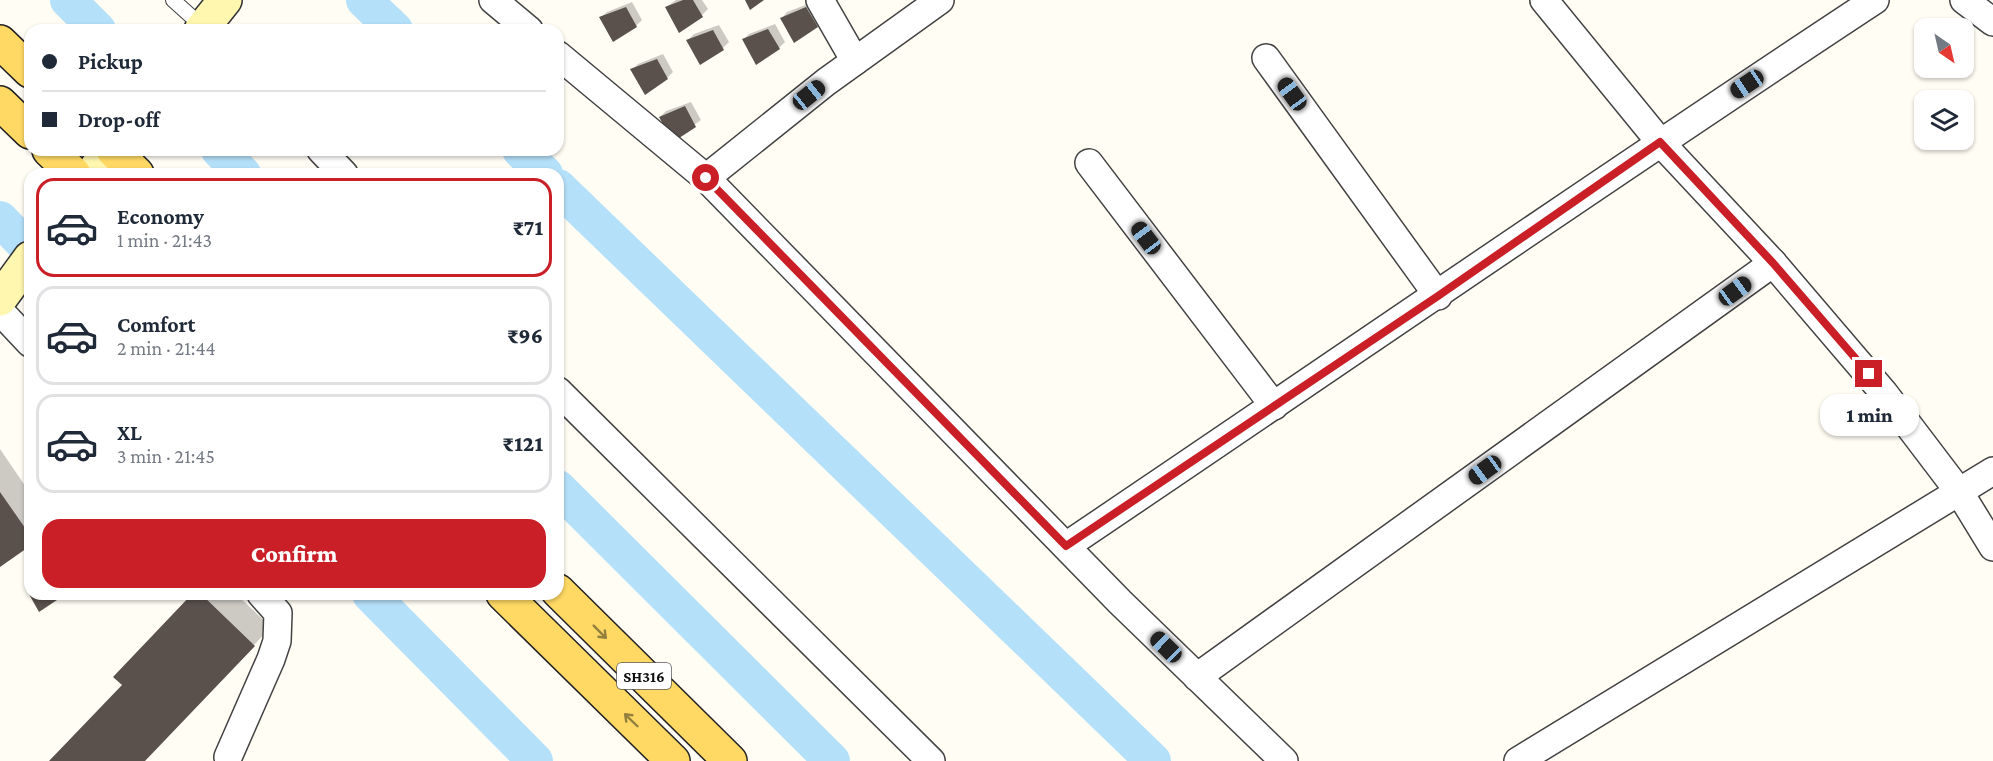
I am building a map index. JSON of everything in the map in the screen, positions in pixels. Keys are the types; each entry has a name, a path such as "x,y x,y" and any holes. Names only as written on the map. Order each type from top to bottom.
{"main road":[{"path":"0,42 24,65"},
{"path":"0,103 24,126"},
{"path":"55,156 68,168"},
{"path":"118,156 130,168"},
{"name":"SH316","path":"564,597 730,761"},
{"name":"SH316","path":"509,600 673,761"}],"street":[{"path":"208,24 225,0"},
{"path":"493,0 522,24"},
{"path":"820,0 855,61"},
{"path":"706,178 855,61 940,0"},
{"path":"1544,0 1660,142 1773,263 1884,393 1960,493 1993,548"},
{"path":"1066,546 1438,296 1660,142 1875,0"},
{"path":"1964,0 1993,22"},
{"path":"1266,58 1438,296"},
{"path":"564,60 706,178 1066,546 1284,761"},
{"path":"97,168 106,156"},
{"path":"327,156 338,168"},
{"path":"1089,163 1274,406"},
{"path":"1197,676 1773,263"},
{"path":"24,267 3,298 24,333"},
{"path":"564,397 931,761"},
{"path":"1518,761 1993,471"},
{"path":"231,760 277,641 278,613 266,600"}],"lane":[{"path":"173,0 199,24"}],"building":[{"path":"683,0 693,0 703,17 679,33 665,7"},
{"path":"745,0 764,0 750,10"},
{"path":"626,7 637,27 613,42 599,17"},
{"path":"806,7 818,27 794,43 780,18"},
{"path":"768,29 780,49 756,65 742,39"},
{"path":"713,30 724,50 700,65 686,40"},
{"path":"657,59 668,79 645,95 630,69"},
{"path":"685,106 696,127 673,142 659,117"},
{"path":"0,492 24,526 24,550 0,567"},
{"path":"32,600 57,600 39,612"},
{"path":"186,600 207,600 255,646 145,761 49,761 122,685 113,677"}],"waterway":[{"path":"68,0 92,24"},
{"path":"364,0 389,24"},
{"path":"225,156 237,168"},
{"path":"526,156 539,168"},
{"path":"564,193 1153,761"},
{"path":"0,219 24,244"},
{"path":"564,494 832,761"},
{"path":"376,600 535,761"}],"route":[{"path":"706,178 1066,546 1438,296 1660,142 1773,263 1869,374"}]}
